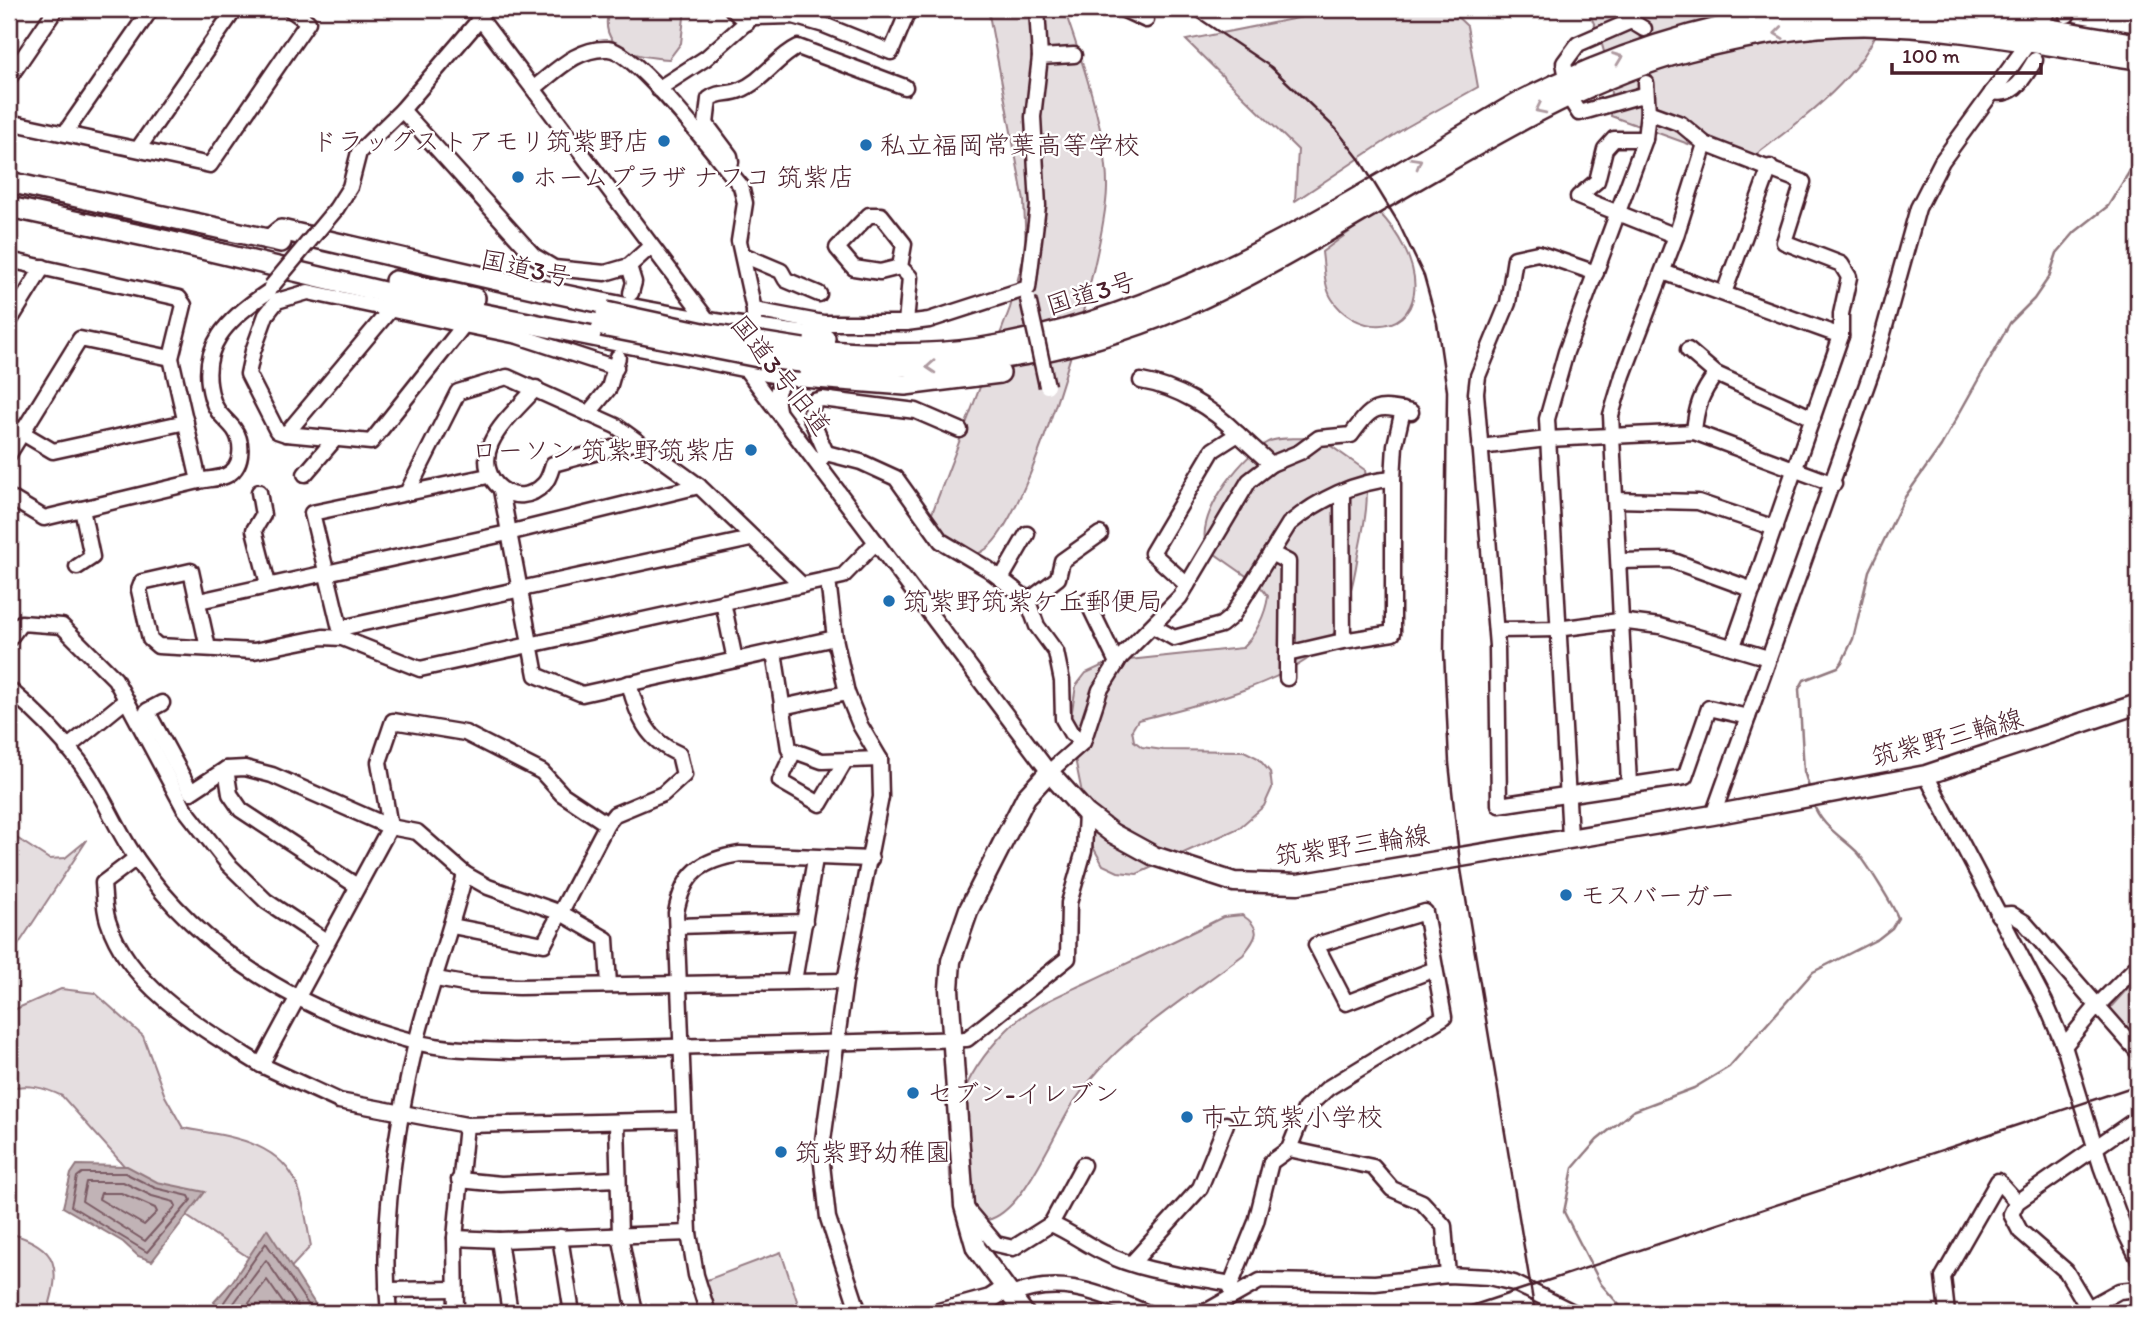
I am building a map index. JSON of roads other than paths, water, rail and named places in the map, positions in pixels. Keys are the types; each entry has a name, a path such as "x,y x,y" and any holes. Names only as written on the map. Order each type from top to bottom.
{"highway":[{"name":"国道3号","path":"9,196 253,250 604,319 703,333 798,362 898,369 980,363 1051,351 1142,323 1185,306 1252,271 1523,117 1567,87 1629,54 1685,36 1759,19 1818,11 1865,9 1917,12 2034,44 2138,59"},
{"name":"国道3号","path":"2034,44 2138,44"},
{"name":"国道3号","path":"798,362 980,348 1048,334 1129,311 1227,270 1517,103 1567,87"},
{"name":"国道3号","path":"9,182 270,239 604,319"},
{"path":"9,207 296,272 746,368 798,362"},
{"path":"270,239 281,230 547,290 754,331 880,341 940,340 1014,330 1125,302 1168,286 1227,270"},
{"path":"253,250 296,272"}],"main road":[{"name":"筑紫野三輪線","path":"1049,772 1086,813 1112,833 1154,856 1234,882 1298,884 1713,815 1926,775 2138,704"},
{"path":"1024,1313 976,1248 964,1206 949,989 951,961 959,934 1026,797 1049,772"},
{"path":"950,1312 1007,1293"}],"street":[{"path":"9,78 56,9"},
{"path":"65,133 151,9"},
{"path":"138,149 235,9"},
{"path":"9,122 210,165 309,22 290,9"},
{"path":"732,9 754,16 793,16 824,25 891,52 909,9"},
{"path":"1037,9 1040,57 1033,117 1038,206 1028,293 1047,386"},
{"path":"1122,9 1146,20"},
{"path":"1713,815 1768,658 1834,484 1875,362 1918,208 1942,161 1992,92 2034,44 2049,9"},
{"path":"464,325 371,442 277,431 248,374 272,293 336,209 349,187 359,152 402,110 477,14"},
{"name":"国道3号旧道","path":"477,14 778,414 822,457 876,542 1049,772"},
{"path":"658,89 706,58 754,16"},
{"path":"1570,837 1547,439 1551,395 1645,139 1648,113 1646,89 1579,113 1567,87 1564,63 1578,44 1631,21 1644,29"},
{"path":"726,168 731,162 730,156 705,124 709,99 749,86 786,53 798,47 905,87"},
{"path":"534,88 579,54 609,49 627,56 658,89 741,186 745,203 739,241 754,310 754,331"},
{"path":"1040,57 1074,55"},
{"path":"402,110 534,256 554,268 605,273 629,266 651,246"},
{"path":"1648,113 1681,124 1706,144 1803,181 1784,242 1841,264 1849,277 1841,314 1841,336 1733,646"},
{"path":"1645,139 1614,139 1605,149 1597,181 1578,197 1676,236"},
{"path":"1629,784 1611,415 1623,375 1676,236 1706,144"},
{"path":"1724,293 1770,167"},
{"path":"869,215 881,215 904,244 900,267 880,272 853,268 837,248 869,215"},
{"path":"1596,274 1538,253 1515,258 1508,303 1478,376 1476,393 1496,630 1499,805 1567,797 1629,784 1685,777 1709,708 1748,717"},
{"path":"743,255 780,271 786,280 818,294"},
{"path":"9,260 179,298 184,304 171,358 198,481"},
{"path":"629,266 634,282 631,293"},
{"path":"9,322 43,267"},
{"path":"900,267 909,277 906,323"},
{"path":"1663,272 1841,336"},
{"path":"9,497 44,518 228,475 238,465 241,447 235,430 219,415 212,398 208,372 218,336 234,315 272,293 308,292 518,336 617,362 609,388 588,414"},
{"path":"754,310 823,323 906,323 929,320 1028,293"},
{"path":"286,434 390,310"},
{"path":"9,454 80,339 171,358"},
{"path":"1688,350 1716,374 1813,418"},
{"path":"778,414 775,397 779,383 798,362"},
{"path":"1694,432 1696,409 1703,391 1716,374"},
{"path":"407,493 458,392 507,377 616,426 699,486 751,539 802,585"},
{"path":"1141,381 1166,385 1222,418 1271,464"},
{"path":"536,388 490,445 485,464 488,476 501,489 510,493 532,493 545,483 553,464 636,442"},
{"path":"960,430 916,411 822,399 814,401 810,416 822,457 860,462 895,478 941,541 1001,579 1028,601 1037,626 1056,652 1062,681 1063,719 1070,733 1083,742"},
{"path":"1049,772 1083,742 1100,690 1117,663 1187,585 1249,481 1271,464 1300,452 1319,438 1351,436 1370,410 1382,406 1407,411 1395,445 1393,634 1343,641 1287,654"},
{"path":"9,425 53,451 186,422"},
{"path":"1480,447 1547,439 1694,432 1796,467 1834,484"},
{"path":"1187,585 1152,553 1213,450 1238,434"},
{"path":"305,474 335,439"},
{"path":"342,633 312,513 488,476"},
{"path":"1153,626 1174,638 1221,625 1232,616 1289,524 1302,513 1364,482 1393,479"},
{"path":"199,601 326,570 508,533 699,486"},
{"path":"501,489 536,674 565,687 582,694 835,638"},
{"path":"258,492 263,515 254,530 268,584"},
{"path":"1342,493 1343,641"},
{"path":"1616,500 1699,502 1775,528"},
{"path":"76,567 92,556 82,509"},
{"path":"1001,579 1027,534"},
{"path":"1028,601 1058,578 1062,561 1100,534"},
{"path":"208,648 191,571 142,582 139,590 150,639 158,646 254,651 342,633 519,588 751,539"},
{"path":"342,633 420,669 843,576 876,542"},
{"path":"1271,553 1288,562 1287,678"},
{"path":"1619,561 1671,560 1753,590"},
{"path":"828,580 835,638 847,692 860,725 880,759 881,797 845,981 823,1128 821,1171 828,1218 859,1313"},
{"path":"1087,601 1117,663"},
{"path":"723,602 735,660"},
{"path":"1496,630 1557,629 1619,621 1660,625 1768,658"},
{"path":"9,639 21,623 62,626 115,679 184,808 228,864 266,901 326,941"},
{"path":"774,652 789,749 822,761 844,763 880,759"},
{"path":"452,926 544,944 607,824 615,814 663,794 684,775 679,754 670,750 637,718 629,683"},
{"path":"9,689 80,762 136,859 169,901 195,926 253,972 295,998 358,1024 416,1042 461,1049 516,1051 967,1039 1068,958 1069,903 1084,851 1086,813"},
{"path":"782,707 847,692"},
{"path":"67,748 126,700"},
{"path":"162,703 147,711 191,792 226,769 245,768 272,775 390,827 418,832 465,874 488,887 561,913 606,939 609,984"},
{"path":"261,1065 390,827 379,762 393,721 465,733 542,772 562,794 607,824"},
{"path":"794,751 780,781 820,804 844,763"},
{"path":"226,769 230,794 241,810 357,886"},
{"path":"1926,775 2064,1046 2094,1148 2124,1232 2138,1258"},
{"path":"708,1313 696,1275 689,1233 683,1120 683,1046 678,984 679,897 687,879 702,864 740,854 815,859 871,859"},
{"path":"136,859 103,883 107,919 117,943 130,963 175,1006 261,1065 339,1101 466,1125 617,1124 683,1120"},
{"path":"794,981 815,859"},
{"path":"389,1313 387,1290 394,1168 402,1115 416,1042 465,874"},
{"path":"1231,1290 1256,1222 1271,1162 1289,1149 1306,1109 1328,1088 1444,1017 1435,969 1424,912 1316,945 1346,1003 1435,969"},
{"path":"1998,915 2011,914 2024,922 2138,1052"},
{"path":"678,926 805,922"},
{"path":"2064,1046 2097,1006 2138,965"},
{"path":"436,979 470,985 519,987 845,981"},
{"path":"2138,1118 2017,1202 2011,1214 2013,1223 2066,1271 2083,1311 2119,1291 2138,1289"},
{"path":"617,1124 620,1235 635,1313"},
{"path":"1132,1264 1200,1188 1226,1124"},
{"path":"456,1313 455,1238 466,1125"},
{"path":"1289,1149 1373,1167 1392,1189 1422,1202 1444,1226 1448,1275"},
{"path":"964,1206 996,1244 1013,1248 1051,1224 1083,1165"},
{"path":"459,1180 501,1184 618,1179"},
{"path":"1947,1313 1943,1277 1998,1181 2017,1202"},
{"path":"1051,1224 1076,1234 1103,1253 1132,1264 1231,1290"},
{"path":"455,1238 499,1240 689,1233"},
{"path":"560,1237 572,1313"},
{"path":"499,1240 510,1313"},
{"path":"1195,1313 1207,1311 1231,1290 1260,1281 1375,1283 1448,1275 1489,1277 1514,1283 1575,1313"},
{"path":"1007,1293 1024,1289 1074,1286 1148,1313"},
{"path":"387,1290 455,1289"}],"water":[{"path":"77,1165 127,1166 157,1182 205,1192 152,1261 138,1256 123,1242 63,1207 71,1174"},
{"path":"267,1229 317,1307 336,1313 220,1313 214,1302 232,1282"}],"waterway":[{"path":"1810,790 1804,771 1799,689 1804,680 1838,667 1842,662 1853,639 1869,571 1905,497 1941,446 2010,323 2034,299 2049,277 2057,253 2075,232 2108,206 2138,158"},
{"path":"1626,1313 1601,1284 1564,1212 1573,1168 1597,1140 1633,1111 1694,1088 1729,1067 1813,972 1878,939 1892,928 1898,918 1861,857 1826,824 1813,803"}],"railway":[{"path":"1185,9 1271,67 1336,129 1360,160 1398,222 1424,276 1437,323 1447,391 1444,653 1449,763 1460,863 1535,1313"},
{"path":"1450,1313 2138,1085"}],"place":[{"name":"ドラッグストアモリ筑紫野店","path":"664,141"},
{"name":"私立福岡常葉高等学校","path":"866,145"},
{"name":"ホームプラザ ナフコ 筑紫店","path":"518,177"},
{"name":"ローソン 筑紫野筑紫店","path":"751,450"},
{"name":"筑紫野筑紫ケ丘郵便局","path":"889,601"},
{"name":"モスバーガー","path":"1566,895"},
{"name":"セブン-イレブン","path":"913,1093"},
{"name":"市立筑紫小学校","path":"1187,1117"},
{"name":"筑紫野幼稚園","path":"781,1152"}]}
